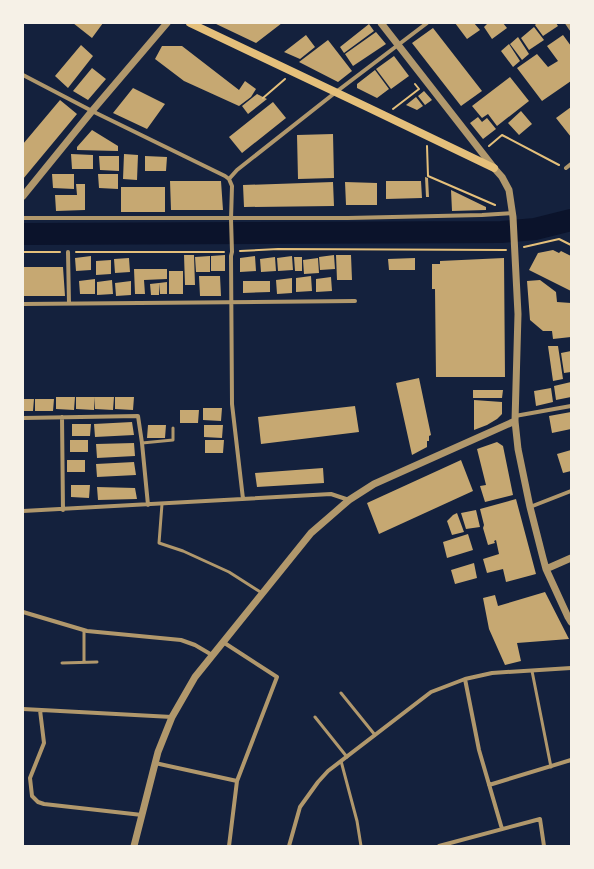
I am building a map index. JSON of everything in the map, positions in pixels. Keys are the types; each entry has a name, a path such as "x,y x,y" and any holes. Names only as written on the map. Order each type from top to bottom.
{"main road":[{"path":"190,23 494,168"}],"street":[{"path":"23,196 168,23"},
{"path":"381,23 502,177 508,190 513,215 518,314 515,418 518,449 530,507 546,569 571,622"},
{"path":"229,179 237,170 427,23"},
{"path":"566,23 571,29"},
{"path":"23,75 92,112 229,179 232,186 232,404 243,499"},
{"path":"566,168 571,164"},
{"path":"23,218 348,218 513,215"},
{"path":"68,252 69,303"},
{"path":"23,304 355,301"},
{"path":"134,846 155,762 172,717 195,677 212,654 311,533 349,500 374,484 515,418 571,406"},
{"path":"23,418 138,416 148,504"},
{"path":"62,417 63,510"},
{"path":"530,507 571,491"},
{"path":"23,512 331,494 349,500"},
{"path":"546,569 571,558"},
{"path":"23,612 84,630 181,640 195,644 212,654"},
{"path":"222,642 277,677 237,782 229,846"},
{"path":"290,846 300,807 328,771 431,692 465,678 492,673 571,668"},
{"path":"465,678 479,750 502,829"},
{"path":"23,709 172,717"},
{"path":"40,710 44,743 30,778 32,796 38,802 44,804 142,815"},
{"path":"489,785 571,760"},
{"path":"155,762 237,782"},
{"path":"439,846 540,819 544,846"}],"lane":[{"path":"142,443 173,440 173,428"},
{"path":"162,504 159,543 183,551 229,572 262,593"},
{"path":"84,630 84,662"},
{"path":"62,663 97,662"},
{"path":"532,671 550,767"},
{"path":"341,694 375,735"},
{"path":"315,717 347,757"},
{"path":"341,761 357,821 361,846"}],"path":[{"path":"264,98 287,77"},
{"path":"393,110 419,89 415,84"},
{"path":"489,146 502,135 566,168"},
{"path":"427,145 428,176 498,207"},
{"path":"522,248 559,239 571,245"},
{"path":"23,252 278,249 508,250"}],"building":[{"path":"73,23 103,23 92,38"},
{"path":"214,23 282,23 256,43"},
{"path":"455,23 474,23 480,30 467,39"},
{"path":"488,23 503,23 507,28 492,39 484,27"},
{"path":"537,23 556,23 558,26 543,36 535,25"},
{"path":"369,24 374,31 344,53 340,47"},
{"path":"534,27 544,40 529,50 521,38"},
{"path":"433,28 482,91 461,106 412,43"},
{"path":"376,32 386,44 353,66 345,54"},
{"path":"306,35 315,47 300,59 284,52"},
{"path":"563,35 571,46 571,81 542,101 517,68 537,54 548,67 558,61 547,46"},
{"path":"518,37 529,54 522,60 510,44"},
{"path":"328,40 352,71 338,82 299,62"},
{"path":"509,44 520,61 513,67 501,51"},
{"path":"81,45 93,56 68,88 55,76"},
{"path":"162,46 182,46 239,90 245,81 256,89 251,97 239,106 184,81 155,59"},
{"path":"394,56 409,76 391,89 376,69"},
{"path":"92,68 106,79 88,100 73,91"},
{"path":"375,70 389,89 377,98 357,88 357,84"},
{"path":"510,77 529,101 497,126 488,114 482,118 472,106"},
{"path":"133,88 165,104 147,129 113,113"},
{"path":"424,91 432,100 425,105 418,96"},
{"path":"257,94 267,99 248,114 242,106"},
{"path":"416,97 423,106 417,110 406,105"},
{"path":"60,100 77,114 23,179 23,144"},
{"path":"273,102 286,118 242,153 229,137"},
{"path":"571,107 571,137 556,118"},
{"path":"521,111 532,124 519,135 508,123"},
{"path":"478,117 482,122 487,118 496,129 483,139 470,123"},
{"path":"92,130 118,146 118,151 77,150 77,147"},
{"path":"333,134 334,178 298,179 297,135"},
{"path":"71,154 93,155 93,169 72,169"},
{"path":"124,154 138,155 137,180 123,179"},
{"path":"99,156 119,156 119,171 100,170"},
{"path":"145,156 167,157 166,171 145,171"},
{"path":"52,174 74,174 74,189 53,188"},
{"path":"98,174 118,174 118,189 99,188"},
{"path":"425,177 428,178 429,197 426,197"},
{"path":"170,181 221,181 223,210 171,210"},
{"path":"386,181 421,181 422,198 386,199"},
{"path":"333,182 334,206 244,207 243,185"},
{"path":"345,182 377,183 377,205 346,205"},
{"path":"76,184 85,184 85,210 56,211 55,195 77,195"},
{"path":"121,187 165,187 165,212 121,212"},
{"path":"451,190 486,207 486,210 452,211"},
{"path":"553,250 559,253 561,251 571,256 571,291 529,270 538,253"},
{"path":"184,255 194,255 195,285 185,285"},
{"path":"225,255 225,271 211,271 211,256"},
{"path":"334,255 335,269 320,270 319,257"},
{"path":"336,255 351,255 352,280 337,280"},
{"path":"91,256 91,270 76,271 75,258"},
{"path":"210,256 210,272 196,272 195,257"},
{"path":"255,256 256,271 240,272 240,258"},
{"path":"292,256 293,270 278,271 277,258"},
{"path":"275,257 276,271 261,272 260,259"},
{"path":"294,257 302,257 302,271 295,271"},
{"path":"129,258 130,272 115,273 114,259"},
{"path":"318,258 319,273 304,274 303,260"},
{"path":"415,258 415,270 389,270 388,259"},
{"path":"504,258 505,377 436,377 435,289 432,289 432,264 440,264 440,261"},
{"path":"111,260 111,274 96,275 96,261"},
{"path":"23,267 63,267 65,296 23,296"},
{"path":"134,269 167,269 167,279 144,280 145,294 135,294"},
{"path":"169,271 183,271 183,294 169,294"},
{"path":"199,276 220,276 221,296 200,296"},
{"path":"311,276 312,291 296,292 296,278"},
{"path":"331,277 332,291 316,292 316,279"},
{"path":"292,278 292,293 277,294 276,280"},
{"path":"95,279 95,294 80,294 79,281"},
{"path":"112,280 113,294 97,295 97,282"},
{"path":"540,280 556,292 557,302 571,303 571,337 553,339 552,331 543,331 530,320 527,281"},
{"path":"131,281 131,295 116,296 115,283"},
{"path":"243,281 270,281 270,292 243,293"},
{"path":"167,282 167,294 160,294 159,283"},
{"path":"159,283 159,295 151,295 150,284"},
{"path":"548,346 558,346 563,379 553,381"},
{"path":"571,351 571,372 564,373 561,353"},
{"path":"419,378 431,435 429,436 429,441 427,441 427,447 412,455 396,383"},
{"path":"571,382 571,397 556,400 554,386"},
{"path":"551,388 553,402 536,406 534,391"},
{"path":"473,390 503,390 502,398 473,398"},
{"path":"56,397 75,397 74,410 56,409"},
{"path":"76,397 95,397 94,410 76,409"},
{"path":"95,397 114,397 113,410 95,409"},
{"path":"115,397 134,397 133,410 115,409"},
{"path":"23,399 34,399 33,411 23,411"},
{"path":"35,399 54,399 53,411 35,411"},
{"path":"474,400 502,402 502,414 487,425 474,430"},
{"path":"355,406 359,432 261,444 258,417"},
{"path":"203,408 222,408 221,421 203,420"},
{"path":"180,410 199,410 198,423 180,423"},
{"path":"571,412 571,429 552,433 549,416"},
{"path":"132,422 134,435 95,437 94,424"},
{"path":"72,424 91,424 90,436 72,436"},
{"path":"148,425 166,425 165,438 147,438"},
{"path":"204,425 223,425 222,438 204,437"},
{"path":"70,440 88,440 88,452 70,452"},
{"path":"205,440 224,440 223,453 205,453"},
{"path":"497,442 503,446 513,495 485,502 480,486 486,485 477,449"},
{"path":"134,443 135,456 97,458 96,444"},
{"path":"571,450 571,471 563,473 557,454"},
{"path":"67,460 85,460 85,472 67,472"},
{"path":"461,460 473,491 379,534 367,503"},
{"path":"134,462 136,475 97,477 96,464"},
{"path":"323,468 324,483 257,487 255,473"},
{"path":"71,485 90,485 89,498 71,497"},
{"path":"97,487 135,488 137,499 98,500"},
{"path":"516,499 536,574 506,582 503,569 487,573 483,559 499,554 496,540 494,541 495,543 488,545 480,509"},
{"path":"476,510 480,527 466,529 461,513"},
{"path":"457,513 464,532 452,535 447,521"},
{"path":"468,534 473,550 447,558 443,542"},
{"path":"474,563 477,578 455,584 451,570"},
{"path":"545,592 569,639 517,643 521,661 505,665 489,629 483,598 495,595 498,606"}],"waterway":[{"path":"23,234 501,232 535,229 571,220"}]}
